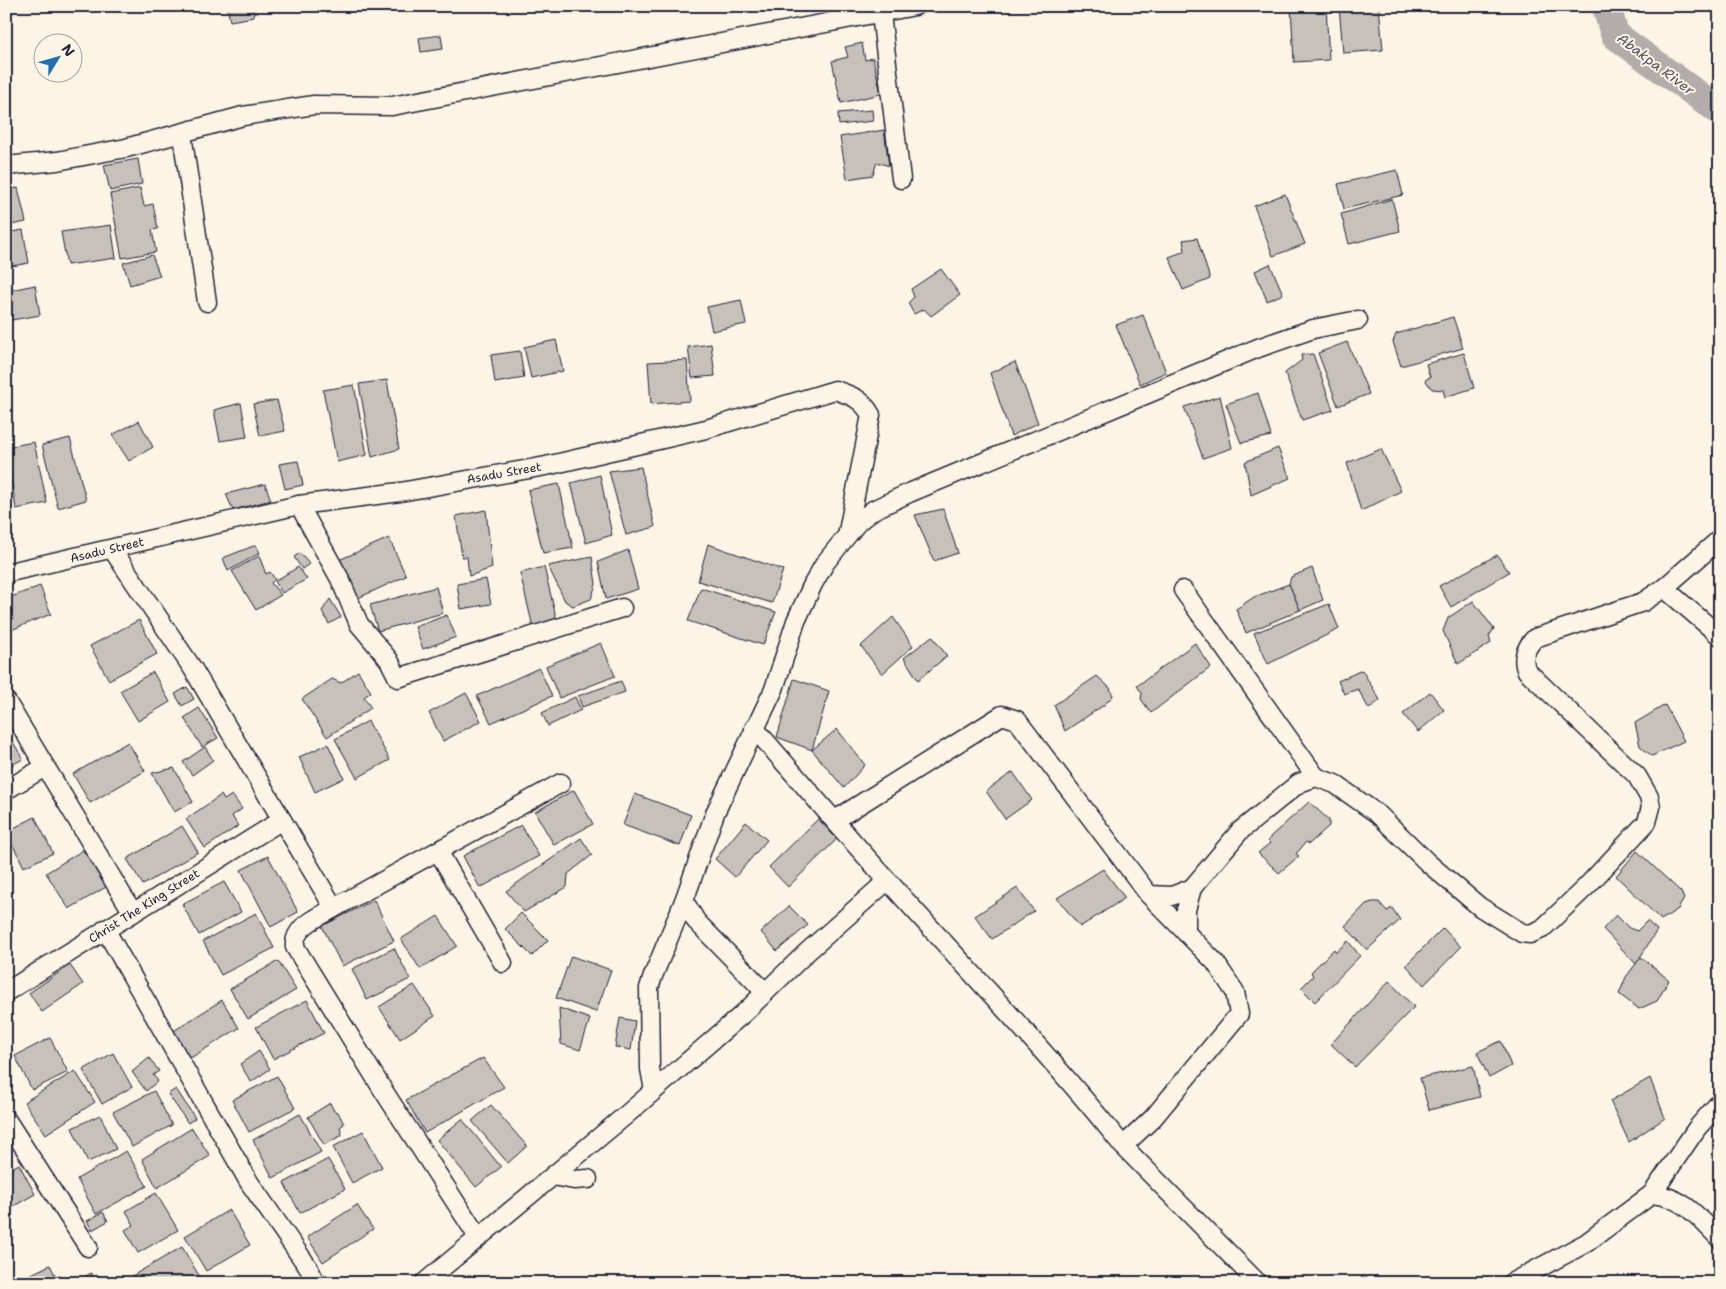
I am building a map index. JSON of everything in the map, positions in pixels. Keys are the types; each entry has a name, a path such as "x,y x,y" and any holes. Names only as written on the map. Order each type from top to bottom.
{"street":[{"path":"6,166 57,161 126,148 243,116 314,105 392,106 915,6"},
{"path":"881,14 901,179"},
{"path":"182,134 207,302"},
{"path":"654,1090 650,1069 650,988 715,813 774,689 796,621 813,584 848,533 873,510 918,489 1258,348 1312,329 1358,320"},
{"name":"Asadu Street","path":"6,573 300,505 400,492 546,466 706,429 835,390 854,396 864,403 871,416 853,516 848,533"},
{"path":"300,505 340,579 360,624 389,660 398,678 622,608"},
{"path":"1183,590 1316,777 1336,784 1379,815 1428,863 1480,906 1522,934 1530,934 1542,928 1587,886 1647,822 1651,807 1649,796 1637,776 1567,707 1526,671 1524,664 1528,645 1535,638 1643,602 1664,588 1720,539"},
{"path":"112,549 193,669 334,908"},
{"path":"1664,588 1720,636"},
{"path":"6,701 133,913"},
{"path":"835,820 1002,715 1017,720 1032,737 1149,895 1215,962 1235,992 1239,1014 1153,1118 1123,1146"},
{"path":"754,728 887,881 1072,1082 1123,1146 1258,1283"},
{"path":"6,790 45,767"},
{"path":"1186,933 1186,910 1192,888 1240,831 1299,783 1316,777"},
{"path":"478,1238 382,1090 295,947 295,938 297,931 334,908 561,783"},
{"name":"Christ The King Street","path":"6,992 282,820"},
{"path":"438,851 503,963"},
{"path":"424,1283 745,1012 887,881"},
{"path":"1149,895 1172,896 1192,888"},
{"path":"684,900 696,921 765,992"},
{"path":"106,929 249,1182 308,1267 316,1283"},
{"path":"1511,1283 1586,1243 1652,1194 1697,1128 1720,1102"},
{"path":"6,1119 88,1247"},
{"path":"553,1176 574,1180 588,1179"},
{"path":"1652,1194 1668,1196 1681,1203 1720,1239"}],"building":[{"path":"227,6 252,6 254,17 230,21"},
{"path":"1291,6 1326,6 1329,60 1294,62"},
{"path":"1339,6 1379,6 1383,50 1343,53"},
{"path":"441,35 443,49 421,52 419,38"},
{"path":"862,43 865,60 873,58 881,94 841,103 832,61 848,57 845,47"},
{"path":"872,110 873,121 839,125 838,113"},
{"path":"884,130 889,166 877,162 873,175 847,179 840,137"},
{"path":"138,159 142,184 110,191 104,165"},
{"path":"1397,170 1403,195 1344,209 1338,184"},
{"path":"18,188 26,222 6,226 6,190"},
{"path":"140,188 144,206 153,204 158,229 152,230 156,252 122,258 110,194"},
{"path":"1285,194 1305,244 1273,256 1254,206"},
{"path":"1392,199 1400,231 1349,244 1341,214"},
{"path":"111,225 116,258 67,265 61,232"},
{"path":"23,230 29,263 6,267 6,233"},
{"path":"1197,238 1210,279 1183,290 1169,257 1185,251 1183,240"},
{"path":"152,255 160,276 130,285 123,263"},
{"path":"1270,264 1283,294 1267,301 1255,271"},
{"path":"941,269 960,295 931,316 924,309 914,314 908,303 914,297 911,289"},
{"path":"35,285 40,315 6,321 6,291"},
{"path":"741,300 746,324 712,331 707,307"},
{"path":"1143,315 1166,372 1140,384 1116,325"},
{"path":"1453,317 1463,348 1401,366 1393,342 1396,334"},
{"path":"556,340 563,371 531,378 524,347"},
{"path":"1347,342 1369,394 1338,406 1318,353"},
{"path":"711,344 715,376 692,378 688,347"},
{"path":"520,351 524,378 495,383 491,355"},
{"path":"1464,353 1474,388 1445,397 1443,390 1432,389 1425,380 1430,377 1426,364"},
{"path":"1313,354 1333,410 1302,420 1285,373 1302,360 1301,355"},
{"path":"687,360 690,401 651,404 648,362"},
{"path":"1015,362 1038,423 1011,436 990,373"},
{"path":"387,380 399,449 372,457 359,384"},
{"path":"354,385 367,455 337,462 323,390"},
{"path":"1258,393 1271,436 1241,443 1226,404"},
{"path":"1220,396 1232,448 1203,458 1184,407"},
{"path":"277,400 285,431 260,436 253,404"},
{"path":"241,403 247,437 220,441 214,410"},
{"path":"139,421 153,447 129,461 112,435"},
{"path":"70,438 86,500 58,508 42,445"},
{"path":"34,442 47,503 16,509 6,447"},
{"path":"1278,448 1290,478 1251,495 1245,462"},
{"path":"1381,449 1401,491 1361,511 1347,463"},
{"path":"298,461 303,485 285,489 279,464"},
{"path":"641,467 655,527 626,535 609,471"},
{"path":"600,475 612,535 586,543 571,483"},
{"path":"265,484 271,500 233,510 226,494"},
{"path":"559,484 573,548 543,553 528,490"},
{"path":"943,509 958,553 934,561 915,515"},
{"path":"486,510 492,568 469,576 467,557 462,557 456,516"},
{"path":"389,538 406,576 356,599 339,560"},
{"path":"708,544 783,570 772,603 698,581"},
{"path":"256,545 260,553 228,571 223,558"},
{"path":"628,550 638,589 606,599 598,562"},
{"path":"300,553 309,564 302,569 294,557"},
{"path":"1497,555 1509,572 1451,607 1439,586"},
{"path":"259,556 266,574 270,572 275,579 271,583 281,595 256,610 232,571"},
{"path":"592,557 596,584 591,599 573,606 565,601 548,566"},
{"path":"298,567 307,579 282,593 275,581"},
{"path":"544,567 557,621 533,627 520,573"},
{"path":"1312,568 1323,600 1300,610 1289,584 1291,577"},
{"path":"486,579 491,604 461,609 457,584"},
{"path":"1289,584 1300,610 1246,633 1236,609 1254,597"},
{"path":"40,586 51,614 6,632 6,599"},
{"path":"436,587 443,613 378,631 370,605"},
{"path":"701,588 776,612 763,645 688,621"},
{"path":"330,599 341,617 329,624 322,611"},
{"path":"1473,601 1494,629 1489,636 1491,643 1458,664 1443,631 1448,618"},
{"path":"1329,604 1339,629 1268,664 1254,633"},
{"path":"447,615 456,637 423,649 415,627"},
{"path":"893,617 913,646 882,674 861,646"},
{"path":"139,620 157,654 109,680 90,646"},
{"path":"932,636 947,656 918,680 904,658"},
{"path":"601,643 615,676 559,698 546,666"},
{"path":"1195,643 1211,667 1151,713 1141,699 1142,693 1137,686"},
{"path":"539,668 552,696 491,723 477,696"},
{"path":"1362,670 1380,700 1369,709 1358,689 1344,694 1338,681"},
{"path":"358,671 371,692 364,697 371,708 327,737 302,699 332,679 341,683"},
{"path":"153,672 170,702 138,721 120,691"},
{"path":"1097,676 1110,688 1113,696 1104,705 1065,731 1054,705"},
{"path":"794,679 829,691 812,750 777,737"},
{"path":"621,681 625,692 582,707 578,696"},
{"path":"187,687 194,699 182,706 175,694"},
{"path":"1430,692 1444,710 1418,732 1403,714"},
{"path":"466,693 481,721 443,741 429,713"},
{"path":"575,697 581,710 548,726 542,713"},
{"path":"1665,705 1684,741 1652,756 1640,746 1635,723"},
{"path":"199,708 218,738 202,747 184,718"},
{"path":"368,721 390,760 357,778 335,739"},
{"path":"837,729 865,765 844,788 812,750"},
{"path":"6,730 23,759 6,768"},
{"path":"128,742 145,771 90,803 73,774"},
{"path":"328,744 344,778 315,792 299,757"},
{"path":"205,747 213,760 192,775 183,762"},
{"path":"174,768 193,802 174,812 152,773"},
{"path":"1013,772 1032,800 1005,819 986,791"},
{"path":"574,790 593,824 554,845 535,812"},
{"path":"635,794 691,815 680,846 623,825"},
{"path":"221,795 224,800 232,795 242,809 232,816 238,826 205,848 186,819"},
{"path":"1309,802 1329,820 1329,826 1309,844 1306,842 1296,854 1299,856 1279,873 1258,853 1270,843 1268,841 1271,836"},
{"path":"35,817 53,853 24,867 6,832"},
{"path":"818,819 837,839 788,887 769,867"},
{"path":"746,822 767,840 735,877 715,859"},
{"path":"521,825 539,856 480,888 463,856"},
{"path":"182,826 198,852 143,885 127,859"},
{"path":"581,838 592,855 568,874 567,887 524,912 506,891"},
{"path":"83,850 106,887 69,909 46,873"},
{"path":"1637,851 1681,892 1684,899 1678,909 1661,920 1616,876"},
{"path":"268,856 298,912 271,927 241,870"},
{"path":"1103,869 1125,898 1080,927 1057,898"},
{"path":"224,882 241,912 199,935 182,904"},
{"path":"1017,888 1034,911 992,939 975,916"},
{"path":"374,900 394,941 342,966 322,926"},
{"path":"1379,902 1387,911 1392,908 1400,920 1367,950 1345,926 1366,904"},
{"path":"789,906 808,925 777,951 761,932"},
{"path":"256,913 274,948 221,975 203,941"},
{"path":"521,913 548,940 532,956 505,929"},
{"path":"1616,915 1629,928 1637,931 1647,921 1657,930 1636,964 1603,929"},
{"path":"438,916 457,946 420,969 401,939"},
{"path":"1443,928 1461,947 1424,985 1406,965"},
{"path":"1348,941 1360,956 1315,1002 1301,988 1313,976 1311,972 1334,949 1336,952"},
{"path":"394,948 410,979 367,1000 352,969"},
{"path":"571,956 611,970 596,1012 556,998"},
{"path":"1641,957 1669,980 1657,1001 1639,1009 1619,994 1626,977"},
{"path":"278,961 296,990 248,1019 230,989"},
{"path":"70,965 83,984 42,1012 29,993"},
{"path":"1389,981 1414,1007 1355,1067 1331,1044"},
{"path":"414,985 435,1016 400,1039 379,1007"},
{"path":"222,1000 239,1028 189,1059 172,1032"},
{"path":"307,1000 324,1033 273,1059 256,1027"},
{"path":"559,1008 590,1019 580,1050 561,1044"},
{"path":"620,1018 635,1021 631,1050 615,1047"},
{"path":"50,1038 68,1072 32,1090 15,1056"},
{"path":"1501,1041 1511,1066 1489,1078 1477,1052"},
{"path":"259,1051 270,1069 251,1082 240,1064"},
{"path":"113,1053 132,1087 102,1104 83,1070"},
{"path":"149,1058 159,1071 153,1075 158,1081 146,1091 132,1072"},
{"path":"483,1058 504,1087 425,1133 406,1100"},
{"path":"1473,1066 1480,1097 1429,1110 1420,1078"},
{"path":"75,1071 95,1102 46,1134 24,1102"},
{"path":"277,1076 295,1108 249,1132 232,1100"},
{"path":"1650,1078 1665,1118 1629,1142 1610,1101"},
{"path":"176,1089 195,1118 188,1123 168,1094"},
{"path":"154,1091 172,1125 132,1147 113,1112"},
{"path":"330,1103 334,1111 338,1112 344,1124 340,1127 342,1135 324,1145 308,1117"},
{"path":"491,1105 527,1146 508,1163 472,1121"},
{"path":"300,1114 321,1152 273,1178 253,1140"},
{"path":"100,1115 116,1149 88,1162 72,1128"},
{"path":"462,1119 501,1167 476,1187 437,1140"},
{"path":"192,1128 210,1156 157,1188 142,1159"},
{"path":"363,1131 382,1167 352,1183 333,1147"},
{"path":"126,1151 147,1186 96,1214 77,1179"},
{"path":"328,1159 345,1189 300,1213 284,1183"},
{"path":"19,1164 35,1194 14,1206 6,1204 6,1171"},
{"path":"156,1193 178,1230 138,1253 125,1230 134,1225 126,1211"},
{"path":"357,1205 373,1229 323,1262 307,1237"},
{"path":"229,1210 250,1245 206,1271 185,1236"},
{"path":"103,1212 108,1221 92,1230 87,1221"},
{"path":"182,1247 201,1279 195,1283 136,1283 132,1276"},
{"path":"50,1265 59,1283 18,1283 17,1281"},
{"path":"91,1273 96,1283 75,1283"}],"waterway":[{"name":"Abakpa River","path":"1606,6 1615,35 1720,111"}]}
